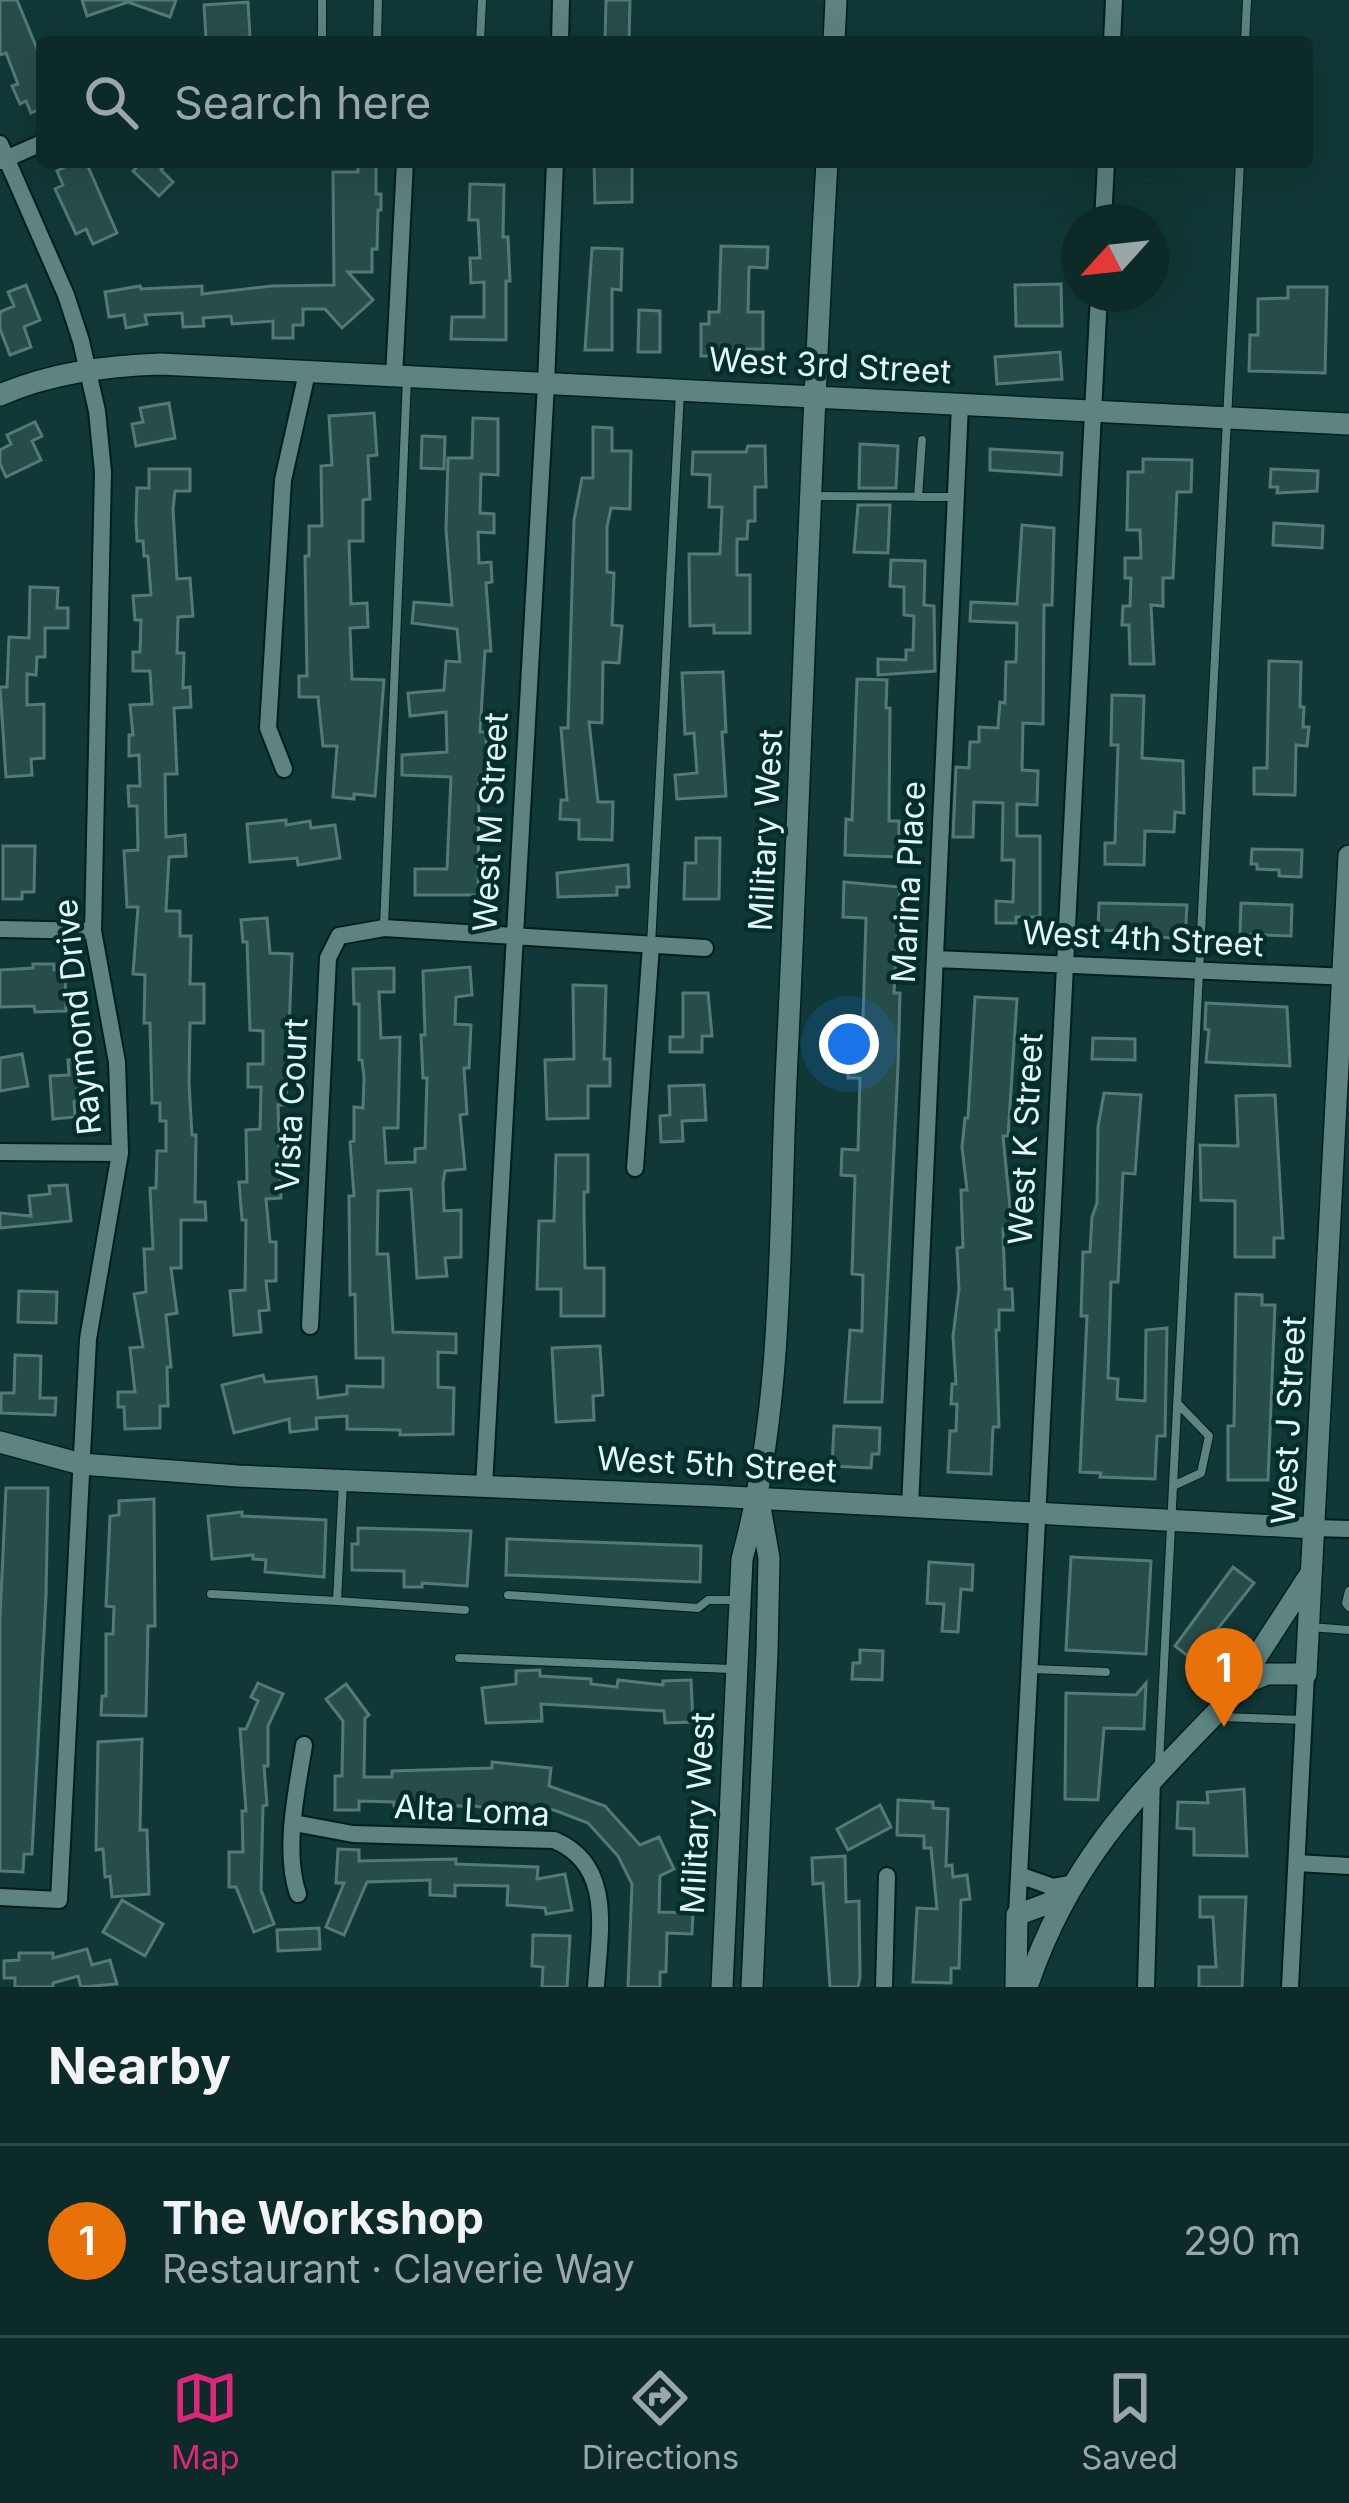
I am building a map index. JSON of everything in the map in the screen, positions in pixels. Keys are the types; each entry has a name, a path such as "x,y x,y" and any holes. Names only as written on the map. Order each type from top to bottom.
{"street":[{"path":"560,36 561,0"},
{"path":"834,36 836,0"},
{"path":"1112,36 1114,0"},
{"path":"2,154 36,145"},
{"name":"Raymond Drive","path":"0,1897 59,1900 88,1339 120,1153 117,1061 93,931 103,472 89,370 66,295 2,154"},
{"path":"400,377 405,168"},
{"name":"West M Street","path":"484,1486 555,168"},
{"name":"Military West","path":"722,1987 742,1559 758,1501 774,1340 827,168"},
{"path":"1104,204 1106,168"},
{"name":"West K Street","path":"1016,1987 1098,312"},
{"name":"West 3rd Street","path":"0,395 52,377 160,364 1349,424"},
{"path":"284,769 268,728 283,480 307,373"},
{"name":"Marina Place","path":"910,1507 961,405"},
{"name":"West J Street","path":"1290,1987 1349,856"},
{"path":"384,928 705,948"},
{"name":"Vista Court","path":"310,1326 328,958 339,935 384,928"},
{"path":"0,929 93,931"},
{"path":"635,1168 650,945"},
{"name":"West 4th Street","path":"935,959 1346,977"},
{"path":"0,1152 120,1153"},
{"name":"West 5th Street","path":"0,1442 81,1464 344,1481 1349,1529"},
{"name":"Military West","path":"752,1987 769,1582 758,1501"},
{"path":"1245,1683 1250,1667 1311,1573"},
{"path":"1027,1987 1071,1884 1155,1775 1245,1683 1267,1674 1306,1674"},
{"path":"298,1894 294,1823 304,1744"},
{"path":"1146,1987 1155,1775"},
{"name":"Alta Loma","path":"294,1823 353,1834 554,1840 568,1846 596,1878 601,1908 596,1987"},
{"path":"1297,1863 1349,1866"},
{"path":"1019,1875 1053,1887 1071,1884"},
{"path":"884,1987 887,1876"},
{"path":"1017,1915 1049,1903 1071,1884"}],"lane":[{"path":"322,0 322,36"},
{"path":"377,36 378,0"},
{"path":"480,36 482,0"},
{"path":"1245,36 1247,0"},
{"path":"1155,1775 1164,1729 1170,1520 1240,168"},
{"path":"384,928 400,377"},
{"path":"650,945 680,391"},
{"path":"918,497 922,440"},
{"path":"812,496 956,497"},
{"path":"1173,1486 1201,1473 1209,1436 1177,1402"},
{"path":"337,1601 344,1481"},
{"path":"1349,1591 1349,1607"},
{"path":"211,1594 465,1610"},
{"path":"508,1595 698,1608 708,1600 741,1600"},
{"path":"1309,1627 1349,1630"},
{"path":"459,1658 739,1670"},
{"path":"1031,1669 1106,1672"},
{"path":"1212,1717 1304,1720"}],"building":[{"path":"0,0 17,0 36,46 36,111 31,113 26,101 20,104 6,53 0,55"},
{"path":"82,0 176,0 170,17 128,2 87,16"},
{"path":"606,0 630,0 629,36 605,36"},
{"path":"248,2 250,36 206,36 204,5"},
{"path":"89,168 117,233 93,244 86,229 76,234 55,189 63,185 57,171"},
{"path":"163,168 173,182 159,196 133,171"},
{"path":"358,168 376,168 381,210 372,272 348,272 373,300 342,328 325,309 303,309 303,325 293,325 293,338 273,338 273,321 232,324 231,316 203,318 204,326 183,327 182,313 145,315 147,324 126,328 124,315 109,317 105,292 140,286 202,286 202,294 334,285 333,172 358,172"},
{"path":"594,168 632,168 632,202 595,203"},
{"path":"470,184 504,185 503,237 508,237 510,281 506,281 506,340 451,339 452,317 484,317 484,282 471,283 470,258 480,258 478,220 469,220"},
{"path":"721,246 768,247 767,268 749,267 748,312 763,312 763,349 722,349 722,356 701,356 701,324 709,324 709,312 719,312"},
{"path":"592,248 622,249 621,290 612,289 612,350 585,350"},
{"path":"1061,284 1062,326 1016,326 1015,285"},
{"path":"26,285 40,320 24,327 31,347 10,355 0,329 0,312 14,306 8,292"},
{"path":"1288,287 1327,287 1325,373 1249,371 1250,335 1258,335 1258,299 1288,298"},
{"path":"639,310 660,311 660,352 638,352"},
{"path":"1060,352 1062,379 997,384 995,357"},
{"path":"169,403 175,438 136,446 132,424 143,422 140,408"},
{"path":"374,413 377,455 368,456 370,499 363,500 363,541 349,541 351,604 367,603 368,627 350,628 352,679 384,680 375,796 354,794 354,799 333,797 337,746 323,746 318,697 299,697 299,676 307,676 305,556 309,556 309,526 322,526 321,466 332,465 329,416"},
{"path":"473,418 498,419 498,475 481,474 480,513 494,514 494,533 478,532 479,563 491,562 492,582 486,583 491,651 485,651 480,732 486,732 487,776 479,776 478,895 415,895 415,869 447,869 451,777 402,775 402,755 447,752 446,712 410,716 408,693 444,690 446,661 460,662 457,629 412,623 414,602 452,605 446,530 448,458 472,458"},
{"path":"35,422 42,436 32,441 41,460 6,477 0,450 11,444 7,435"},
{"path":"593,427 612,428 612,451 631,451 630,509 611,508 607,527 607,572 614,573 612,625 622,626 619,663 603,662 602,723 589,722 598,802 613,802 612,840 579,839 579,820 560,819 561,800 567,800 561,728 568,728 574,520 582,478 593,478"},
{"path":"422,436 445,437 444,469 421,468"},
{"path":"860,444 898,446 896,488 859,488"},
{"path":"748,446 765,446 766,487 755,487 755,521 748,521 747,539 737,539 737,575 750,575 750,633 714,633 714,625 690,626 689,554 720,554 722,507 709,507 710,475 692,474 693,452 746,452"},
{"path":"990,449 1062,453 1061,475 990,470"},
{"path":"1143,459 1192,460 1191,492 1177,492 1173,578 1163,578 1163,606 1151,605 1154,664 1130,664 1129,625 1122,625 1123,606 1130,606 1131,578 1125,578 1125,558 1141,558 1140,530 1127,530 1128,472 1143,472"},
{"path":"149,469 190,469 190,491 175,491 173,509 177,579 190,578 193,616 178,617 177,653 184,653 183,688 190,687 191,707 174,708 177,774 165,774 166,837 185,835 186,856 169,857 166,911 180,911 180,936 191,936 190,984 204,984 204,1023 190,1023 189,1083 192,1135 196,1135 195,1202 205,1202 206,1220 181,1220 181,1268 171,1268 177,1313 166,1315 171,1367 167,1367 168,1406 160,1406 160,1428 125,1429 118,1392 135,1392 130,1348 143,1347 134,1294 146,1292 144,1249 153,1249 150,1188 156,1188 157,1151 166,1151 166,1121 160,1121 160,1103 152,1103 150,1023 144,1023 145,975 133,974 138,907 127,907 124,851 138,850 137,806 129,806 128,786 140,786 139,755 129,756 130,705 152,704 150,671 133,671 133,652 140,652 141,620 135,620 133,596 151,595 148,556 144,556 143,541 137,541 136,522 137,488 149,488"},
{"path":"1271,469 1318,471 1317,491 1277,493 1278,487 1270,487"},
{"path":"858,505 890,505 888,553 854,552"},
{"path":"1274,523 1323,526 1322,548 1273,545"},
{"path":"1022,525 1054,528 1052,605 1044,605 1043,724 1023,723 1022,770 1038,771 1037,805 1017,804 1017,836 1040,836 1040,917 996,923 996,901 1013,902 1014,860 1002,860 1003,803 974,802 973,837 953,837 956,767 969,768 970,742 979,742 979,727 998,728 1000,702 1005,703 1006,662 1016,662 1017,623 970,621 971,602 1017,604"},
{"path":"891,560 925,561 924,605 934,606 935,671 878,675 878,659 906,660 906,650 913,650 914,616 904,615 904,587 890,586"},
{"path":"30,587 58,588 57,608 68,608 68,628 45,628 45,657 37,657 36,675 27,674 27,705 44,704 44,758 31,759 32,775 6,777 0,687 7,687 9,637 29,638"},
{"path":"1269,661 1301,662 1300,707 1304,707 1303,727 1309,727 1307,746 1296,745 1295,795 1254,794 1254,768 1267,768"},
{"path":"723,672 726,796 677,799 675,775 697,773 694,733 685,734 682,673"},
{"path":"857,679 887,680 889,821 899,821 899,857 845,855 846,819 852,820"},
{"path":"1112,695 1144,696 1142,758 1183,761 1184,813 1175,812 1174,832 1145,831 1144,865 1105,864 1105,843 1115,843 1118,745 1111,745"},
{"path":"286,820 286,825 310,821 311,828 335,825 340,858 298,865 297,858 250,862 247,824"},
{"path":"696,838 720,838 719,899 684,899 685,863 696,863"},
{"path":"3,846 35,846 34,892 22,892 22,899 3,899"},
{"path":"1252,849 1302,850 1301,877 1257,869 1257,864 1251,864"},
{"path":"628,865 629,887 617,887 617,895 558,897 557,873"},
{"path":"844,882 900,887 894,993 900,993 898,1065 882,1402 845,1402 850,1330 862,1331 863,1275 852,1274 855,1176 841,1175 842,1149 858,1150 860,1078 848,1078 848,1053 862,1053 866,918 843,917"},
{"path":"1099,903 1187,905 1185,939 1159,937 1159,932 1098,930"},
{"path":"1241,903 1292,905 1291,936 1240,934"},
{"path":"267,918 270,953 292,954 286,1105 278,1105 281,1198 266,1199 270,1242 276,1242 276,1281 266,1281 269,1310 259,1311 261,1332 234,1335 230,1291 245,1290 246,1220 242,1220 239,1182 247,1182 246,1130 260,1129 261,1087 248,1087 248,1064 263,1064 263,1031 250,1030 247,942 243,942 241,920"},
{"path":"33,964 54,964 54,970 65,970 66,1011 0,1007 0,970 33,968"},
{"path":"470,967 472,995 456,997 455,1024 471,1025 469,1068 464,1068 467,1114 460,1115 465,1169 445,1171 443,1183 444,1211 461,1210 461,1257 445,1258 447,1276 417,1278 411,1189 378,1191 377,1254 388,1254 393,1332 456,1334 456,1353 438,1352 438,1387 454,1388 453,1434 347,1429 347,1416 316,1418 317,1429 290,1432 289,1419 234,1433 222,1385 263,1375 265,1382 316,1377 318,1398 347,1394 347,1386 383,1387 383,1358 356,1358 355,1294 350,1295 349,1196 354,1196 350,1142 354,1141 354,1107 363,1108 364,1077 353,969 394,968 394,992 379,992 381,1038 400,1037 398,1128 384,1128 386,1163 415,1162 415,1149 425,1148 423,971"},
{"path":"573,985 606,986 604,1059 610,1059 610,1086 588,1086 588,1118 547,1119 545,1060 574,1059"},
{"path":"683,993 708,993 712,1036 702,1036 702,1052 670,1052 670,1037 683,1037"},
{"path":"975,997 1017,999 1008,1136 1003,1136 1012,1228 1003,1229 1005,1289 1012,1289 1013,1310 999,1310 996,1330 999,1427 993,1427 991,1474 948,1472 950,1431 956,1431 957,1404 951,1404 952,1384 956,1384 953,1336 959,1289 957,1248 963,1247 961,1190 967,1190 962,1147"},
{"path":"1206,1003 1287,1007 1290,1066 1206,1062"},
{"path":"1093,1038 1135,1039 1135,1060 1092,1059"},
{"path":"22,1054 28,1086 0,1091 0,1058"},
{"path":"88,1059 91,1101 74,1102 75,1117 53,1119 50,1076 69,1075 68,1060"},
{"path":"704,1085 706,1120 682,1121 683,1141 661,1142 660,1116 670,1115 669,1086"},
{"path":"1104,1093 1141,1095 1135,1174 1123,1173 1118,1282 1111,1282 1108,1378 1118,1379 1117,1399 1145,1401 1146,1330 1167,1328 1165,1436 1157,1436 1155,1479 1080,1472 1087,1316 1081,1316 1083,1252 1090,1252 1097,1203 1098,1127"},
{"path":"1275,1095 1283,1238 1274,1238 1274,1257 1235,1257 1235,1201 1201,1200 1200,1145 1238,1146 1236,1096"},
{"path":"556,1155 588,1155 585,1268 604,1268 604,1316 561,1316 561,1289 537,1289 539,1221 554,1221"},
{"path":"67,1185 71,1221 0,1228 0,1213 31,1216 29,1196 50,1194 49,1186"},
{"path":"19,1291 57,1292 56,1323 18,1322"},
{"path":"1236,1294 1262,1295 1262,1305 1275,1305 1268,1480 1228,1480 1228,1426 1234,1426"},
{"path":"600,1346 603,1395 593,1396 594,1420 556,1422 552,1348"},
{"path":"15,1355 41,1356 40,1398 56,1398 55,1415 1,1413 1,1393 14,1393"},
{"path":"834,1426 880,1428 879,1454 872,1454 871,1468 832,1466"},
{"path":"6,1488 48,1488 32,1854 24,1854 23,1872 0,1871 0,1618"},
{"path":"154,1499 155,1626 148,1626 146,1716 101,1715 102,1696 106,1696 106,1634 113,1634 114,1607 106,1606 110,1516 119,1515 119,1501"},
{"path":"242,1512 242,1516 326,1520 324,1577 265,1572 266,1560 253,1559 253,1555 212,1559 208,1516"},
{"path":"358,1528 471,1531 467,1586 422,1583 422,1587 404,1587 404,1571 352,1570 352,1544 358,1544"},
{"path":"507,1539 701,1546 700,1582 506,1575"},
{"path":"1071,1557 1151,1561 1146,1654 1066,1650"},
{"path":"929,1562 973,1565 972,1590 961,1589 958,1632 942,1631 944,1604 927,1603"},
{"path":"1233,1567 1254,1583 1193,1660 1175,1646"},
{"path":"860,1650 883,1651 882,1680 852,1679"},
{"path":"540,1670 540,1676 591,1679 591,1684 617,1687 618,1680 663,1685 663,1681 691,1680 693,1722 665,1723 664,1711 541,1704 542,1721 486,1723 482,1688 516,1684 516,1671"},
{"path":"258,1683 283,1694 268,1726 268,1766 264,1766 267,1805 263,1806 261,1890 274,1924 254,1932 236,1887 229,1887 229,1852 243,1852 242,1811 246,1811 240,1729 246,1729 258,1701 251,1697"},
{"path":"1146,1683 1144,1729 1104,1728 1098,1800 1065,1799 1066,1693 1136,1695"},
{"path":"346,1684 369,1715 365,1718 364,1777 392,1777 392,1771 492,1768 492,1762 551,1768 549,1786 605,1806 640,1845 659,1837 674,1869 660,1876 659,1912 693,1913 692,1934 667,1933 666,1972 660,1972 660,1987 628,1987 632,1884 618,1856 588,1823 554,1810 507,1807 507,1811 359,1801 359,1810 335,1810 335,1776 342,1776 343,1721 326,1699"},
{"path":"142,1739 140,1830 147,1830 149,1894 112,1897 103,1849 96,1850 98,1742"},
{"path":"1244,1789 1247,1856 1194,1855 1194,1829 1177,1828 1178,1802 1208,1803 1207,1792"},
{"path":"898,1800 933,1802 933,1808 948,1809 946,1866 952,1865 953,1877 967,1875 970,1899 961,1900 959,1968 951,1968 951,1983 913,1982 917,1908 937,1909 931,1848 924,1848 924,1836 897,1835"},
{"path":"880,1805 891,1827 848,1850 837,1829"},
{"path":"338,1849 359,1850 359,1861 456,1859 456,1864 538,1867 537,1879 565,1874 572,1910 546,1914 545,1908 507,1905 508,1886 455,1885 455,1896 430,1895 430,1880 367,1882 344,1935 326,1927 344,1883 336,1883"},
{"path":"845,1856 846,1902 859,1901 860,1977 858,1987 830,1987 823,1883 813,1884 812,1858"},
{"path":"1200,1897 1246,1897 1242,1987 1199,1987 1199,1967 1216,1967 1213,1917 1200,1917"},
{"path":"122,1900 163,1924 145,1956 103,1932"},
{"path":"319,1928 320,1949 278,1951 277,1930"},
{"path":"533,1935 570,1936 567,1987 542,1987 543,1967 532,1966"},
{"path":"87,1949 92,1965 110,1960 117,1984 81,1987 78,1976 53,1983 53,1987 15,1987 15,1978 4,1978 4,1961 19,1960 19,1953 53,1953 53,1958"}],"place":[{"name":"The Workshop","path":"1224,1727"}]}
